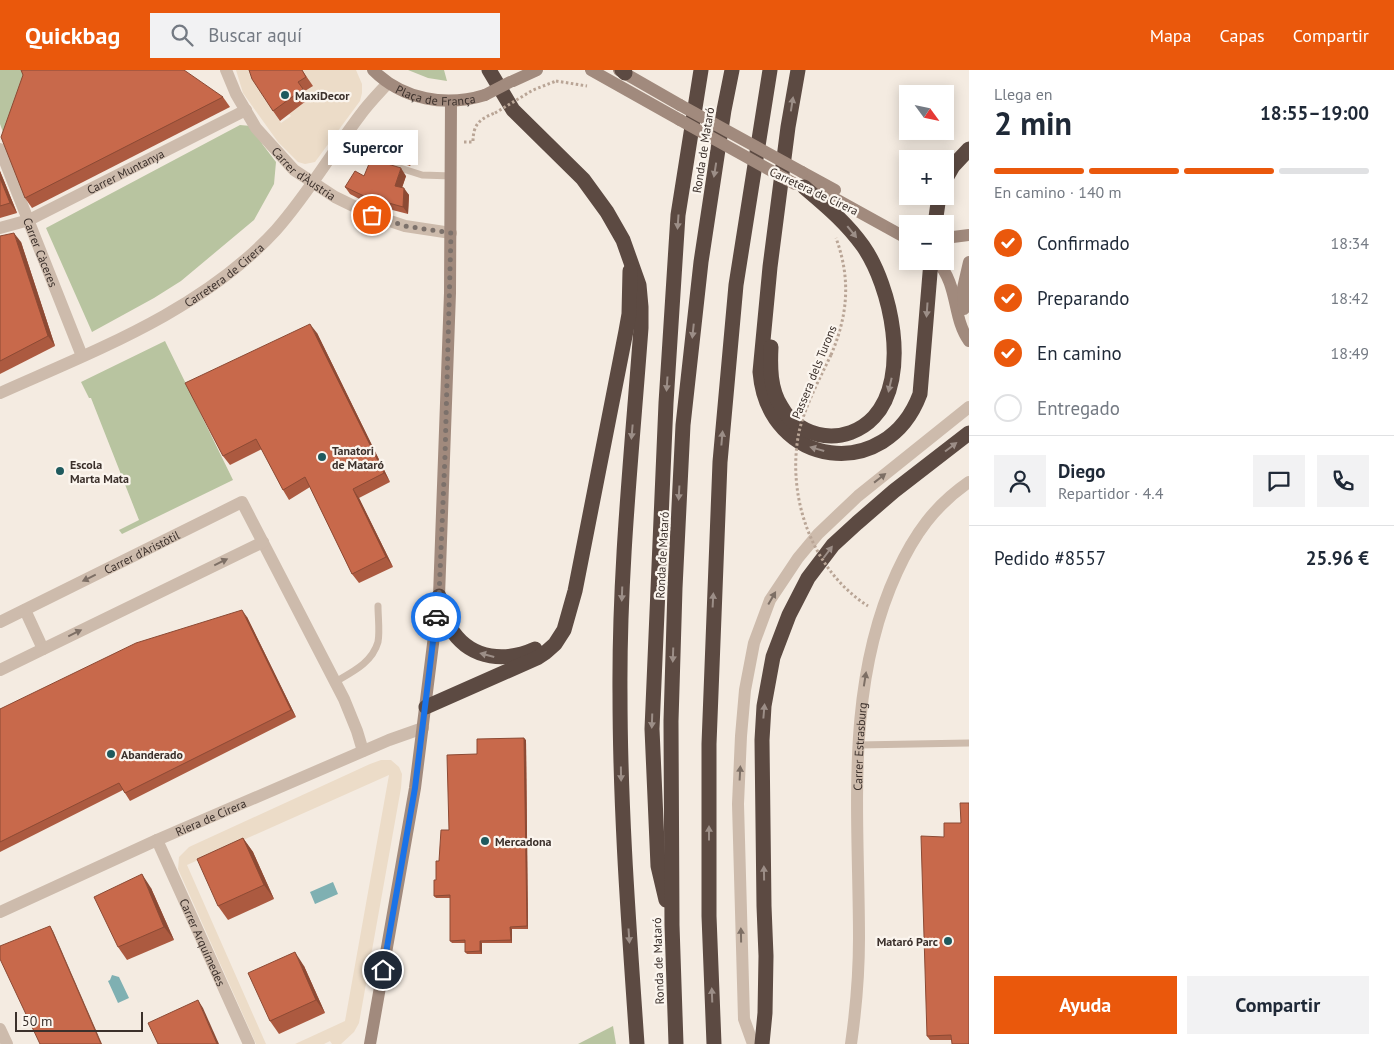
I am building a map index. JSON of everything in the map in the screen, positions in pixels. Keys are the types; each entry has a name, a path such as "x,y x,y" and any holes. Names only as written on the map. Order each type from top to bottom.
{"highway":[{"path":"489,70 514,110 563,158 595,193 623,240 639,285 642,328 627,498 622,588 620,692 625,869 637,1044"},
{"path":"672,925 658,866 652,729 666,403 677,225 701,70"},
{"name":"Ronda de Mataró","path":"676,1044 672,925 671,721 683,425 701,262 732,70"},
{"path":"714,1044 709,916 708,744 720,462 736,285 770,70"},
{"path":"798,70 788,127 770,267 760,372 761,384 769,410 791,436 811,448 839,454 852,453 864,450 889,438 908,418 920,394 936,270"},
{"path":"788,127 792,153 782,226 772,336 771,362 773,386 780,406 794,422 814,434 834,437 855,431 865,425 885,402 892,376 893,336 886,297 880,278 863,247 837,215 799,186"},
{"path":"954,165 969,149"},
{"path":"426,707 537,658 555,644 564,630 575,591 585,543 626,331 629,314 631,262"},
{"path":"762,1044 766,1013 762,740 764,706 773,657 788,615 804,586 833,545 894,491 969,434"},
{"path":"439,596 453,632 472,649 497,657 519,656 534,649 554,632 573,558 585,543"}],"street":[{"name":"Plaça de França","path":"373,70 388,82 411,94 430,100 451,102 474,99 485,95 511,82 525,70"},
{"path":"511,82 537,70"},
{"name":"Carretera de Cirera","path":"591,70 799,186 816,190 891,225 899,227"},
{"name":"Carretera de Cirera","path":"622,71 802,172 899,232"},
{"name":"Carrer d'Àustria","path":"225,72 256,128 294,170 313,184 340,200 372,215 405,226 451,233"},
{"name":"Carretera de Cirera","path":"0,393 82,356 176,308 216,283 245,260 275,230 313,184 361,114 388,82"},
{"path":"370,1044 415,788 439,596 451,233 451,102"},
{"name":"Carrer Muntanya","path":"0,228 29,220 246,110"},
{"name":"Carrer Càceres","path":"0,149 82,356"},
{"path":"954,237 969,235"},
{"path":"969,262 963,288 965,314 969,327"},
{"path":"942,270 952,286 962,326 969,342"},
{"path":"753,1044 744,1019 738,804 744,690 754,643 770,600 798,558 825,527 858,496 969,407"},
{"name":"Carrer Estrasburg","path":"851,1044 857,998 857,783 858,745 864,679 882,610 910,544 923,524 937,509 969,482"},
{"name":"Carrer d'Aristòtil","path":"0,622 242,502 335,682 357,730 364,752"},
{"path":"0,670 263,542"},
{"path":"25,610 43,649"},
{"name":"Riera de Cirera","path":"0,912 157,840 423,728"},
{"name":"Carrer Arquímedes","path":"157,840 250,1044"},
{"path":"0,1029 7,1044"}],"lane":[{"path":"343,140 372,159 422,176 452,176"},
{"path":"335,682 358,669 370,658 378,642 378,606"},
{"path":"858,745 969,743"}],"path":[{"path":"451,141 473,142 475,126 478,121 533,90 556,81"},
{"name":"Passera dels Turons","path":"834,234 842,261 846,300 843,325 802,420 795,458 797,483 804,521 814,547 839,582 868,606"}],"green space":[{"path":"0,70 25,70 8,146 0,124"},
{"path":"408,70 444,70 447,81 428,78"},
{"path":"240,125 251,126 276,162 274,184 254,220 181,281 92,332 46,228"},
{"path":"165,341 233,480 122,534 119,530 139,520 91,398 89,398 81,382"},
{"path":"613,1026 616,1044 578,1044"}],"shaded area":[{"path":"236,70 251,70 264,98 281,123 291,116 289,114 310,98 305,91 312,87 302,70 356,70 362,84 362,93 360,101 315,162 305,164 298,162 278,142 243,93"},
{"path":"381,760 391,760 399,767 402,774 401,788 359,1023 354,1032 341,1044 332,1044 330,1041 324,1044 295,1044 345,1021 389,775 187,865 266,1044 256,1044 178,869 179,857 189,847"}],"water":[{"path":"333,882 338,894 315,904 310,892"},
{"path":"112,975 119,977 129,998 118,1003 108,981"}],"building":[{"path":"21,70 184,70 223,97 25,198 1,137 23,75"},
{"name":"MaxiDecor","path":"249,70 302,70 306,77 298,82 303,89 273,111 252,79"},
{"path":"380,131 411,142 405,158 374,148"},
{"path":"371,159 401,168 395,186 404,188 403,207 364,196 345,187 355,171 364,176"},
{"path":"0,178 10,203 0,206"},
{"path":"14,233 48,336 0,361 0,236"},
{"name":"Tanatori de Mataró","path":"310,324 384,473 353,489 386,557 352,574 305,477 283,490 256,439 223,456 185,383"},
{"name":"Abanderado","path":"242,610 291,710 125,793 119,783 0,842 0,709 136,643"},
{"name":"Mercadona","path":"524,738 527,926 510,927 511,940 480,941 480,951 465,952 465,940 450,941 450,895 434,896 436,861 439,861 441,830 449,830 447,755 477,754 477,739"},
{"name":"Mataró Parc","path":"960,803 969,803 969,1044 952,1044 951,1035 927,1036 921,836 944,837 944,823 961,823"},
{"path":"243,838 264,885 218,906 197,859"},
{"path":"142,874 164,927 118,947 94,897"},
{"path":"50,926 101,1044 40,1044 0,959 0,946"},
{"path":"295,952 316,1000 270,1021 248,973"},
{"path":"198,1000 217,1044 158,1044 148,1023"}],"way so far":[{"path":"372,215 405,226 451,233 445,456 439,596 436,617"}],"place":[{"name":"MaxiDecor","path":"285,95"},
{"name":"Supercor","path":"372,215"},
{"name":"Tanatori de Mataró","path":"322,457"},
{"name":"Escola Marta Mata","path":"60,471"},
{"name":"Abanderado","path":"111,754"},
{"name":"Mercadona","path":"485,841"},
{"name":"Mataró Parc","path":"948,941"}],"route":[{"path":"383,970 415,788 436,617"}]}
